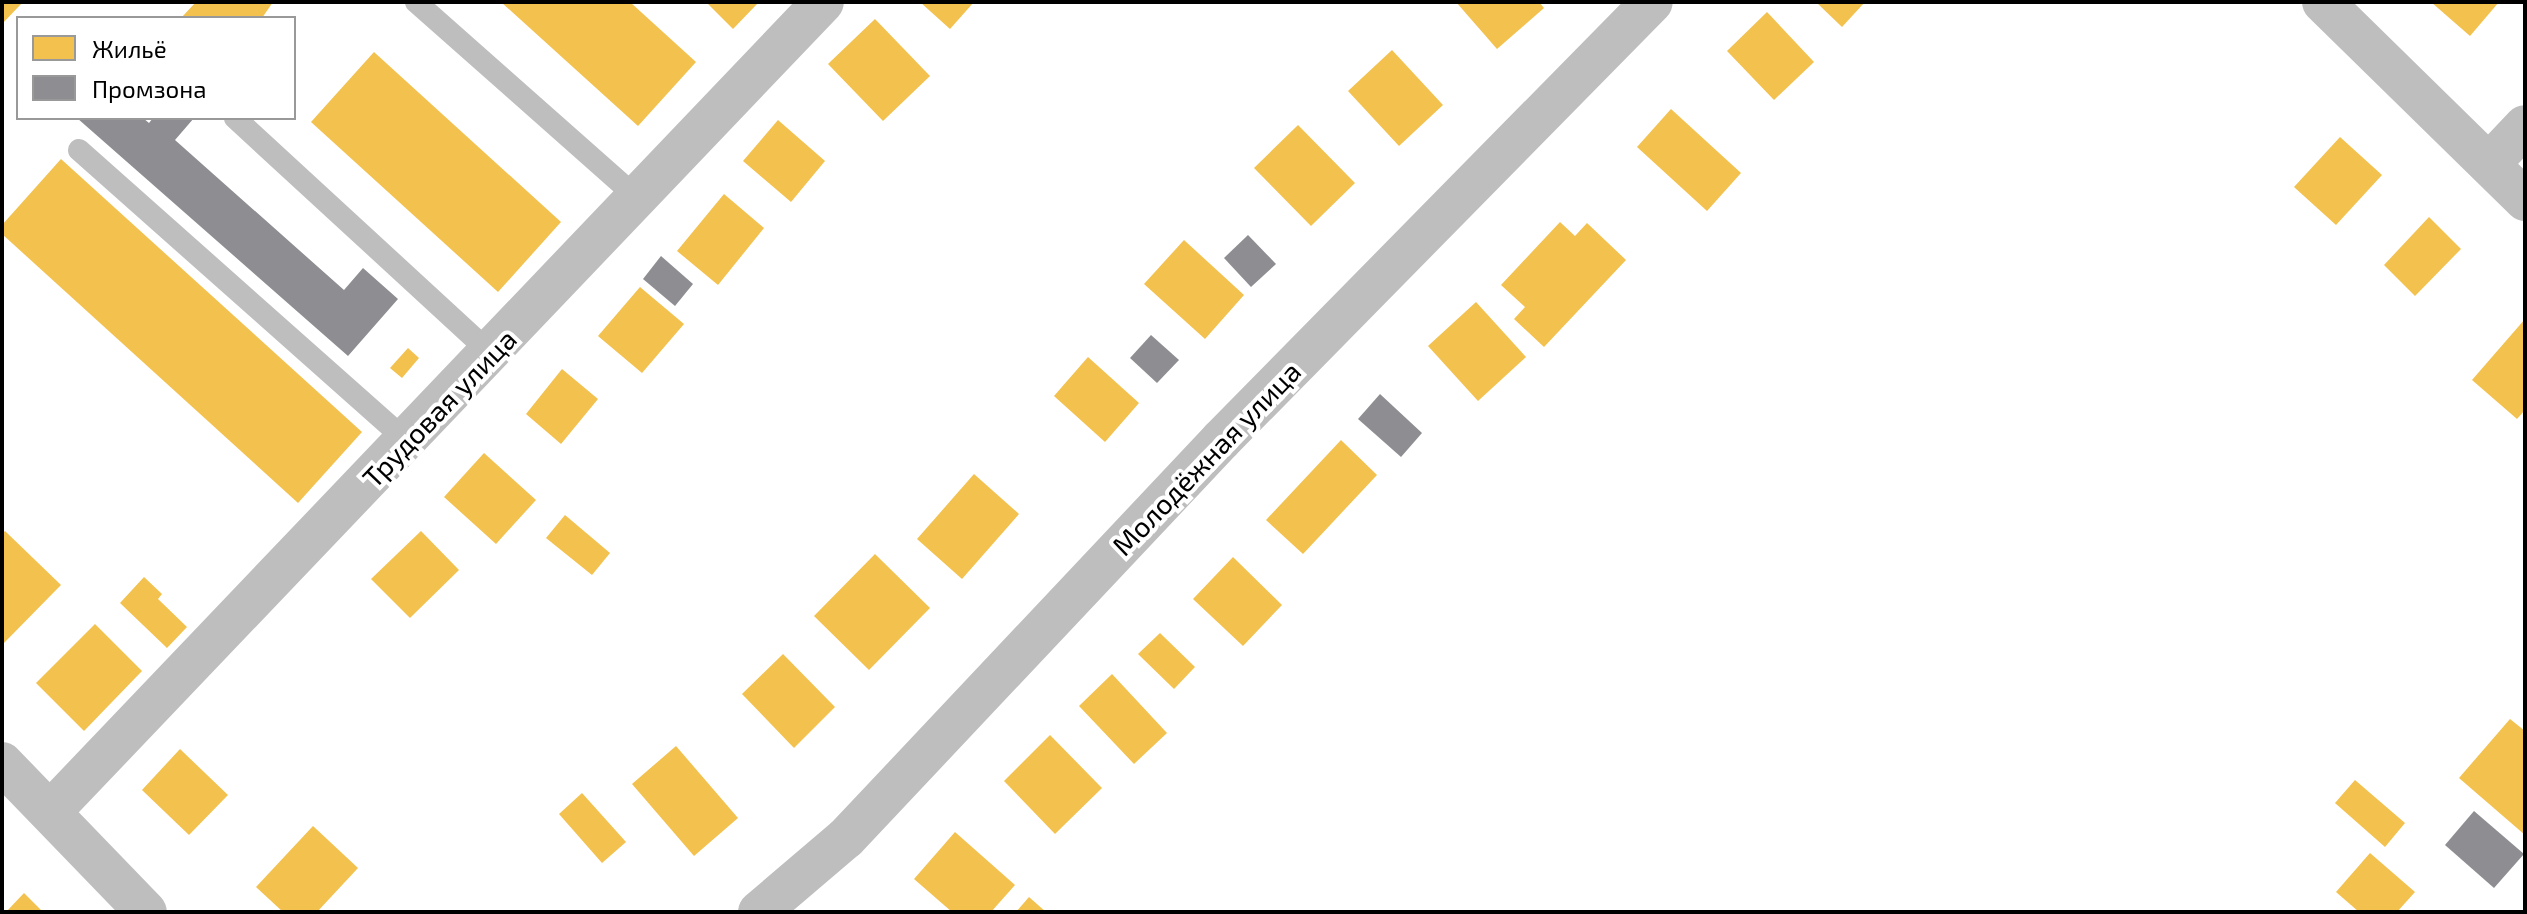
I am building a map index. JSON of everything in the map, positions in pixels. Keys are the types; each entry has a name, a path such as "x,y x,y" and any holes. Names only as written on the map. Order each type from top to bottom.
{"street":[{"name":"Трудовая улица","path":"51,811 639,199 823,2"},
{"name":"Молодёжная улица","path":"759,912 846,838 1221,440 1652,2"},
{"path":"2323,2 2525,200"},
{"path":"2489,164 2525,126"},
{"path":"2,763 146,912"}],"lane":[{"path":"416,2 639,199"},
{"path":"237,120 491,353"},
{"path":"79,150 407,441"}],"building: Жильё":[{"path":"2,2 23,2 2,24"},
{"path":"196,2 273,2 263,16 183,16"},
{"path":"501,2 630,2 696,62 638,126"},
{"path":"706,2 759,2 733,29"},
{"path":"920,2 974,2 950,29"},
{"path":"1456,2 1539,2 1544,8 1497,49"},
{"path":"1816,2 1865,2 1842,27"},
{"path":"2431,2 2499,2 2470,36"},
{"path":"1767,12 1814,62 1774,100 1727,51"},
{"path":"875,19 930,76 883,121 828,64"},
{"path":"1392,50 1443,105 1399,146 1348,91"},
{"path":"374,52 561,222 498,292 311,122"},
{"path":"1671,109 1741,173 1707,211 1637,147"},
{"path":"778,120 825,161 791,202 743,161"},
{"path":"1298,125 1355,183 1311,226 1254,168"},
{"path":"2340,137 2382,175 2336,225 2294,187"},
{"path":"61,159 362,432 298,503 2,234 2,225"},
{"path":"724,194 764,228 718,285 677,251"},
{"path":"2429,217 2461,249 2415,296 2384,265"},
{"path":"1560,222 1575,236 1587,223 1626,260 1544,347 1514,319 1525,307 1501,285"},
{"path":"1184,240 1244,295 1205,339 1144,284"},
{"path":"640,287 684,324 642,373 598,336"},
{"path":"1476,302 1526,357 1478,401 1428,346"},
{"path":"2525,319 2525,410 2517,419 2472,380"},
{"path":"408,348 419,358 402,378 390,368"},
{"path":"1088,357 1139,403 1105,442 1054,396"},
{"path":"562,369 598,399 561,444 526,414"},
{"path":"1341,440 1377,475 1303,554 1266,520"},
{"path":"484,453 536,500 496,544 444,497"},
{"path":"974,474 1019,514 962,579 917,539"},
{"path":"565,515 610,553 592,575 546,538"},
{"path":"5,531 61,585 2,645 2,534"},
{"path":"421,531 459,570 410,618 371,579"},
{"path":"875,554 930,608 869,670 814,616"},
{"path":"1233,557 1282,605 1243,646 1193,599"},
{"path":"144,577 162,594 158,599 187,627 167,648 120,603"},
{"path":"95,624 142,671 84,731 36,683"},
{"path":"1160,633 1195,667 1174,689 1138,654"},
{"path":"783,654 835,707 794,748 742,694"},
{"path":"1112,674 1167,733 1134,764 1079,706"},
{"path":"2510,719 2525,731 2525,835 2459,778"},
{"path":"1050,735 1102,788 1055,834 1004,781"},
{"path":"676,746 738,818 694,856 632,784"},
{"path":"180,749 228,795 189,835 142,790"},
{"path":"2355,780 2405,823 2385,847 2335,803"},
{"path":"582,793 626,842 602,863 559,814"},
{"path":"313,826 358,868 317,912 283,912 256,887"},
{"path":"955,832 1015,885 991,912 952,912 914,879"},
{"path":"2370,853 2415,892 2397,912 2359,912 2336,892"},
{"path":"24,893 43,912 6,912"},
{"path":"1029,897 1046,912 1016,912"}],"building: Промзона":[{"path":"79,120 145,120 149,123 151,120 192,120 175,140 344,290 363,268 398,299 348,356"},
{"path":"1248,235 1276,264 1251,287 1224,258"},
{"path":"661,256 693,284 675,306 643,279"},
{"path":"1151,335 1179,360 1157,383 1130,358"},
{"path":"1380,394 1422,433 1401,457 1358,419"},
{"path":"2474,811 2524,854 2494,888 2445,845"}]}
